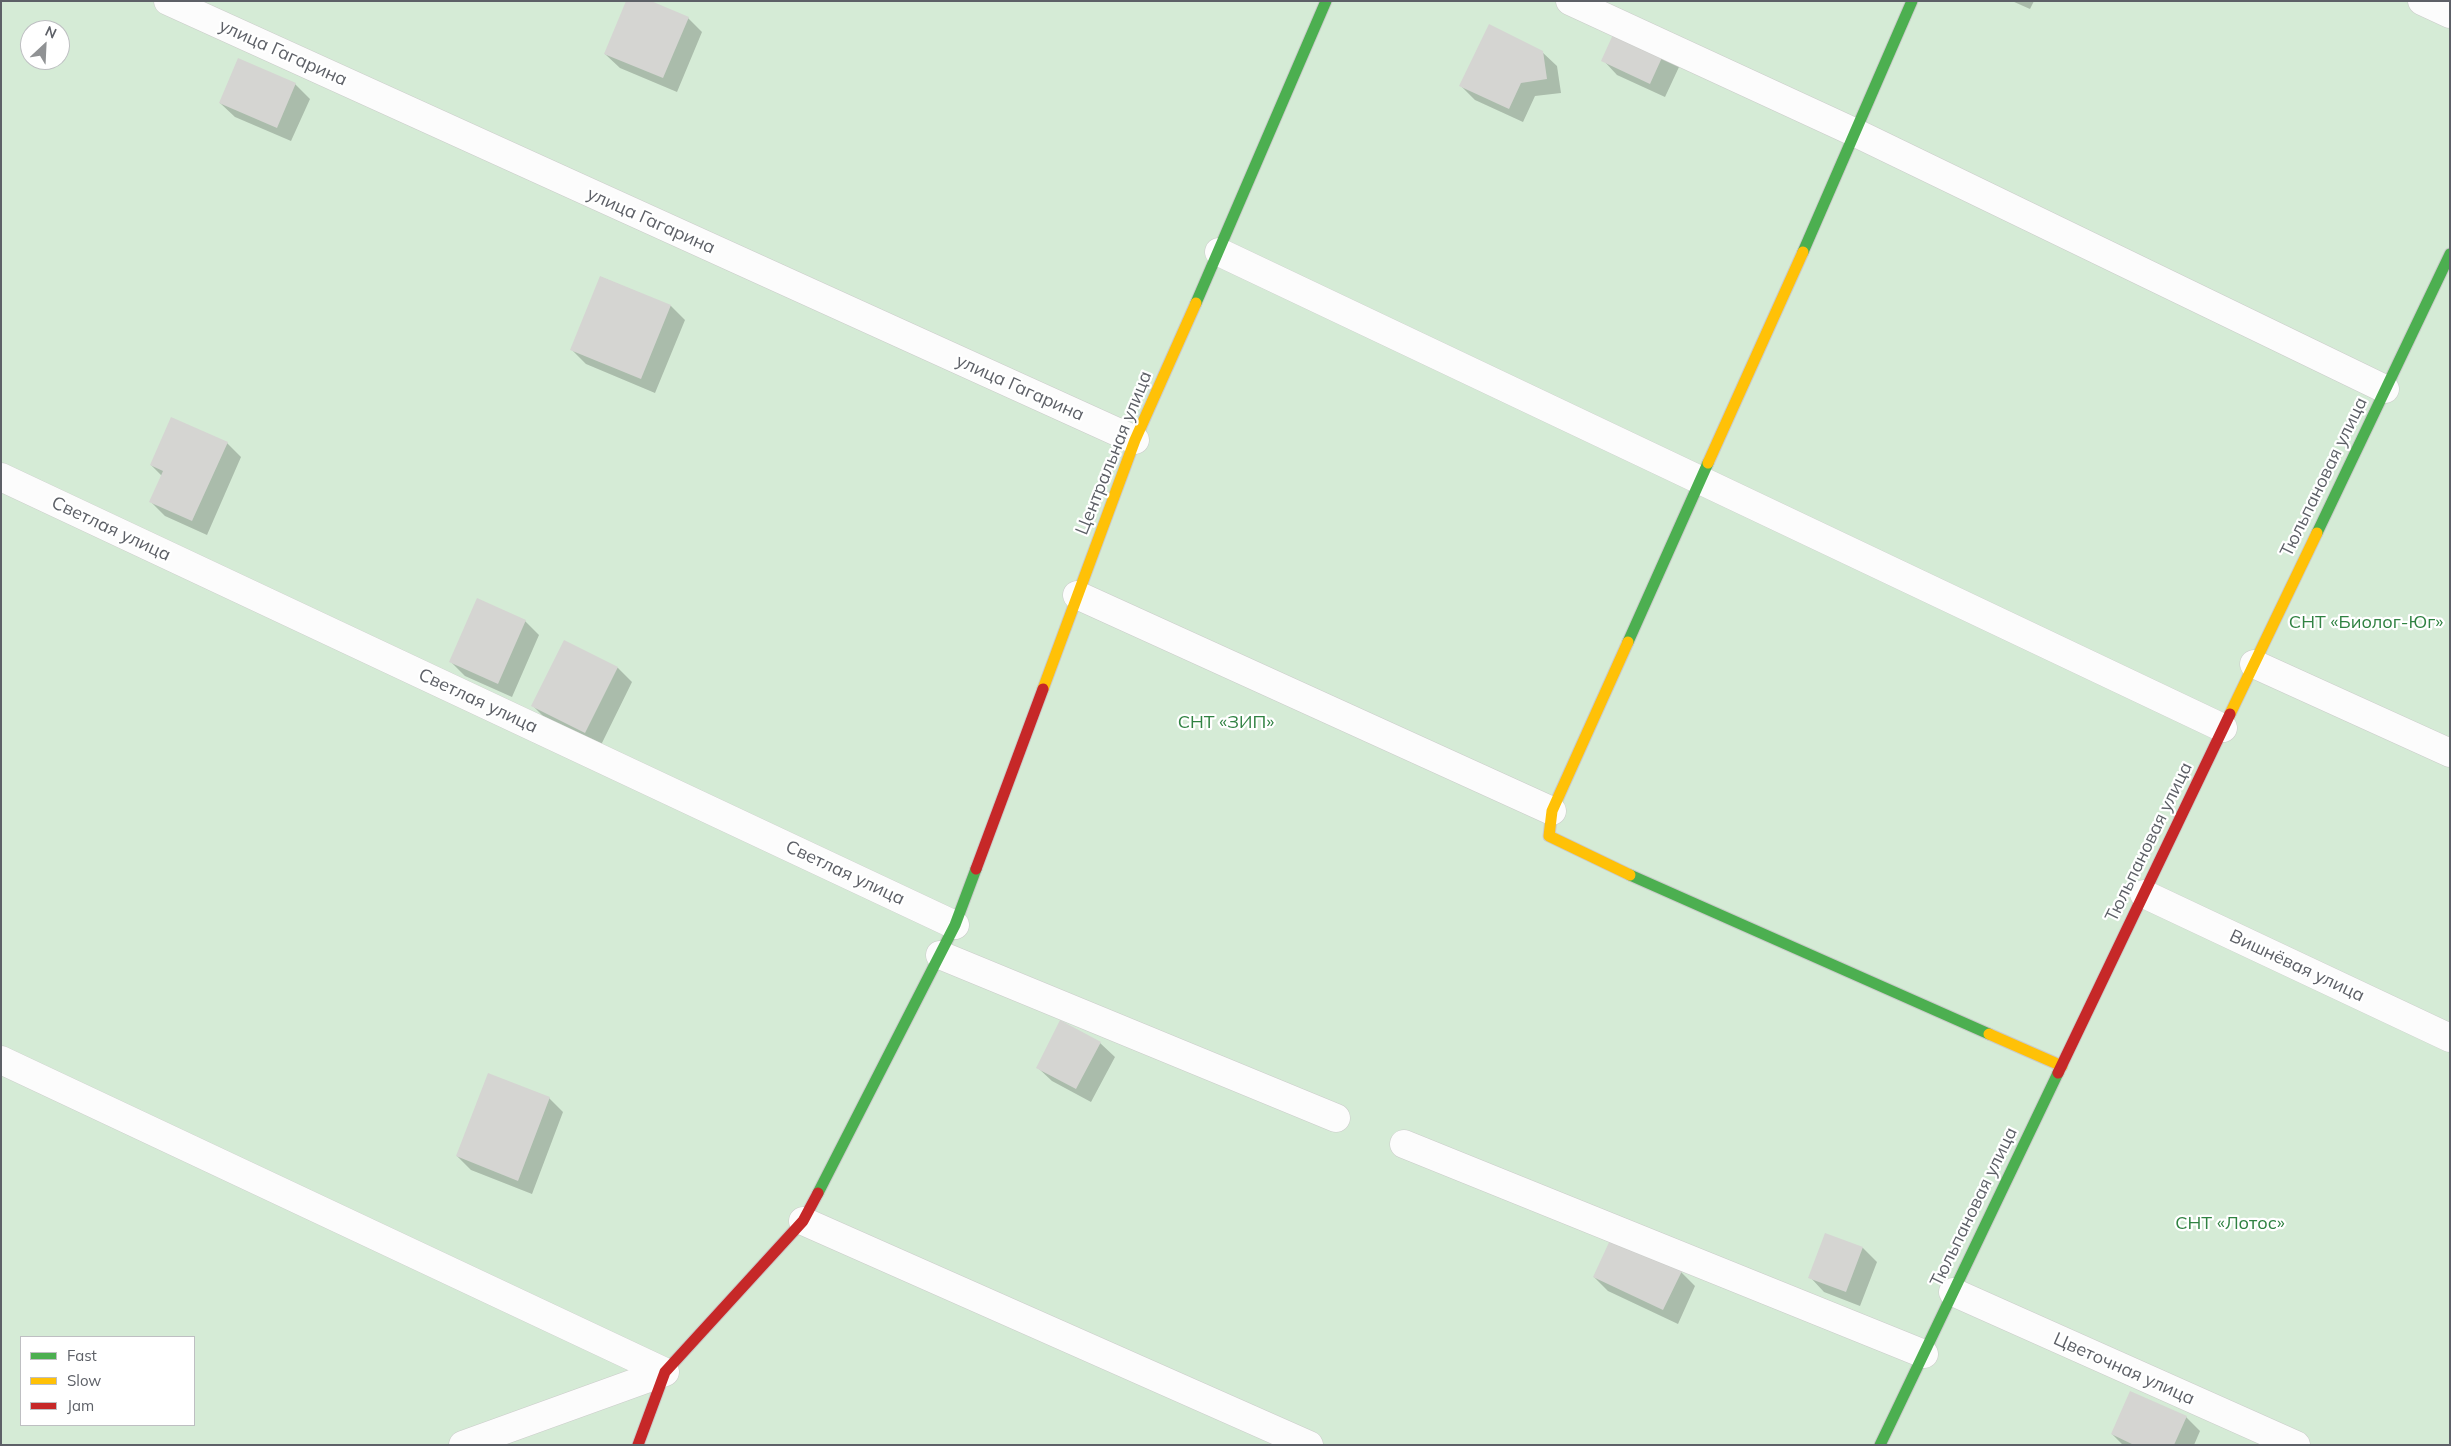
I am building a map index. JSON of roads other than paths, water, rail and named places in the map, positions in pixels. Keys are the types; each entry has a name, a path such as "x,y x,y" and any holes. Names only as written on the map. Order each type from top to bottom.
{"street":[{"name":"улица Гагарина","path":"168,1 1135,440"},
{"name":"Центральная улица","path":"665,1372 803,1221 955,925 1135,440 1219,252 1326,1"},
{"path":"1570,1 1856,133 2385,389"},
{"path":"1912,1 1856,133 1552,812 1548,836 1613,867 2062,1066"},
{"path":"2422,1 2450,14"},
{"path":"1219,252 2223,728"},
{"name":"Тюльпановая улица","path":"1880,1445 2450,254"},
{"name":"Светлая улица","path":"1,477 955,925"},
{"path":"1077,595 1552,812"},
{"path":"2254,664 2450,753"},
{"name":"Вишнёвая улица","path":"2144,894 2450,1038"},
{"path":"940,955 1336,1118"},
{"path":"1,1060 665,1372"},
{"path":"1404,1144 1924,1354"},
{"path":"803,1221 1309,1445"},
{"name":"Цветочная улица","path":"1953,1292 2296,1445"},
{"path":"463,1445 665,1372"},
{"path":"638,1445 665,1372"}],"park label":[{"name":"СНТ «Биолог-Юг»","path":"2366,623"},
{"name":"СНТ «ЗИП»","path":"1226,723"},
{"name":"СНТ «Лотос»","path":"2230,1224"}]}
